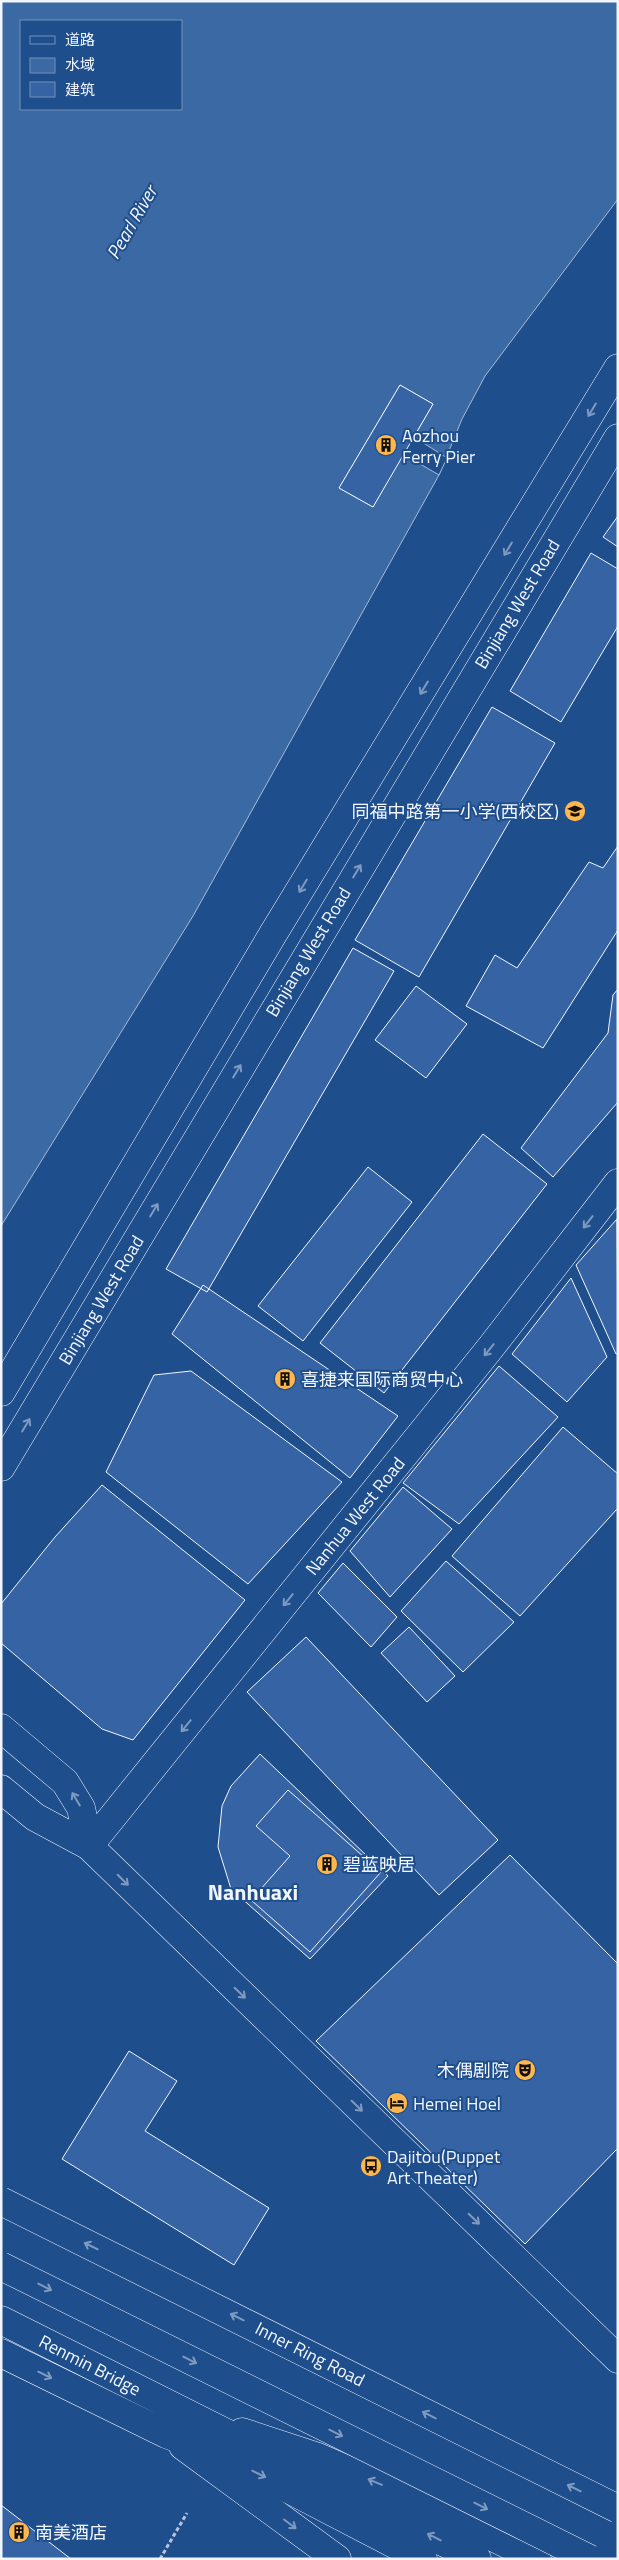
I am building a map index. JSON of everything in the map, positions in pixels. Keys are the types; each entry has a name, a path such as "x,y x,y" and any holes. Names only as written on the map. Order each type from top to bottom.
{"main road":[{"name":"Binjiang West Road","path":"1,1392 268,943 618,368"},
{"name":"Binjiang West Road","path":"1,1467 618,438"},
{"name":"Nanhua West Road","path":"89,1846 491,1347 618,1183"},
{"path":"1,1728 66,1782 81,1808 89,1846"},
{"path":"1,1789 35,1817 89,1846 618,2359"},
{"name":"Inner Ring Road","path":"1,2201 618,2509"},
{"path":"1,2266 590,2559"},
{"name":"Renmin Bridge","path":"1,2320 172,2422"},
{"name":"Renmin Bridge","path":"1,2353 172,2422"},
{"path":"172,2422 338,2559"},
{"path":"172,2422 265,2477 423,2559"},
{"path":"172,2422 477,2559"},
{"path":"172,2422 318,2457 420,2501 536,2559"}],"path":[{"path":"160,2559 187,2513"}],"water":[{"name":"Pearl River","path":"1,1 618,1 618,199 485,376 462,419 439,475 193,916 1,1226"}],"pier":[{"name":"Aozhou Ferry Pier","path":"400,385 433,404 414,437 447,458 439,475 403,454 373,507 339,488"}],"building":[{"name":"Aozhou Ferry Pier","path":"400,385 433,404 373,507 339,488"},
{"path":"618,516 618,547 603,537"},
{"path":"591,553 618,569 618,626 561,722 510,691"},
{"path":"492,707 555,743 419,977 355,940"},
{"path":"618,846 618,930 543,1048 466,1006 495,955 517,968 589,862 603,868"},
{"path":"353,948 394,971 207,1292 166,1269"},
{"path":"416,986 467,1024 426,1078 375,1040"},
{"path":"618,989 618,1102 553,1177 521,1148 608,1033 613,995"},
{"path":"483,1134 547,1184 384,1393 320,1343"},
{"path":"368,1167 412,1202 303,1341 258,1306"},
{"path":"617,1219 618,1353 616,1354 576,1265"},
{"path":"571,1278 607,1357 567,1402 512,1354"},
{"name":"喜捷来国际商贸中心","path":"203,1285 398,1416 350,1478 172,1334"},
{"path":"499,1366 558,1417 459,1524 403,1483"},
{"path":"191,1371 342,1482 248,1584 106,1472 154,1375"},
{"path":"563,1427 618,1474 618,1508 520,1616 452,1556"},
{"path":"102,1485 245,1600 133,1740 102,1729 1,1643 1,1604 55,1537"},
{"path":"403,1487 452,1529 390,1597 350,1551"},
{"path":"446,1561 514,1622 463,1672 401,1611"},
{"path":"343,1563 397,1617 371,1647 318,1593"},
{"path":"409,1627 455,1676 427,1702 381,1653"},
{"path":"306,1637 498,1840 439,1895 247,1692"},
{"path":"260,1754 388,1876 310,1959 231,1889 218,1847 222,1806 231,1786"},
{"name":"碧蓝映居","path":"288,1790 381,1872 310,1952 251,1900 290,1856 256,1826"},
{"path":"510,1855 618,1964 618,2148 525,2244 316,2041"},
{"path":"129,2051 177,2081 145,2131 269,2208 234,2265 62,2159"},
{"name":"南美酒店","path":"1,2505 71,2559 1,2559"}],"place":[{"name":"Aozhou Ferry Pier","path":"386,445"},
{"name":"同福中路第一小学(西校区)","path":"575,811"},
{"name":"喜捷来国际商贸中心","path":"285,1379"},
{"name":"碧蓝映居","path":"327,1864"},
{"name":"木偶剧院","path":"525,2070"},
{"name":"Hemei Hoel","path":"397,2103"},
{"name":"Dajitou(Puppet Art Theater)","path":"371,2166"},
{"name":"南美酒店","path":"19,2532"}],"district":[{"name":"Nanhuaxi","path":"253,1892"}]}
